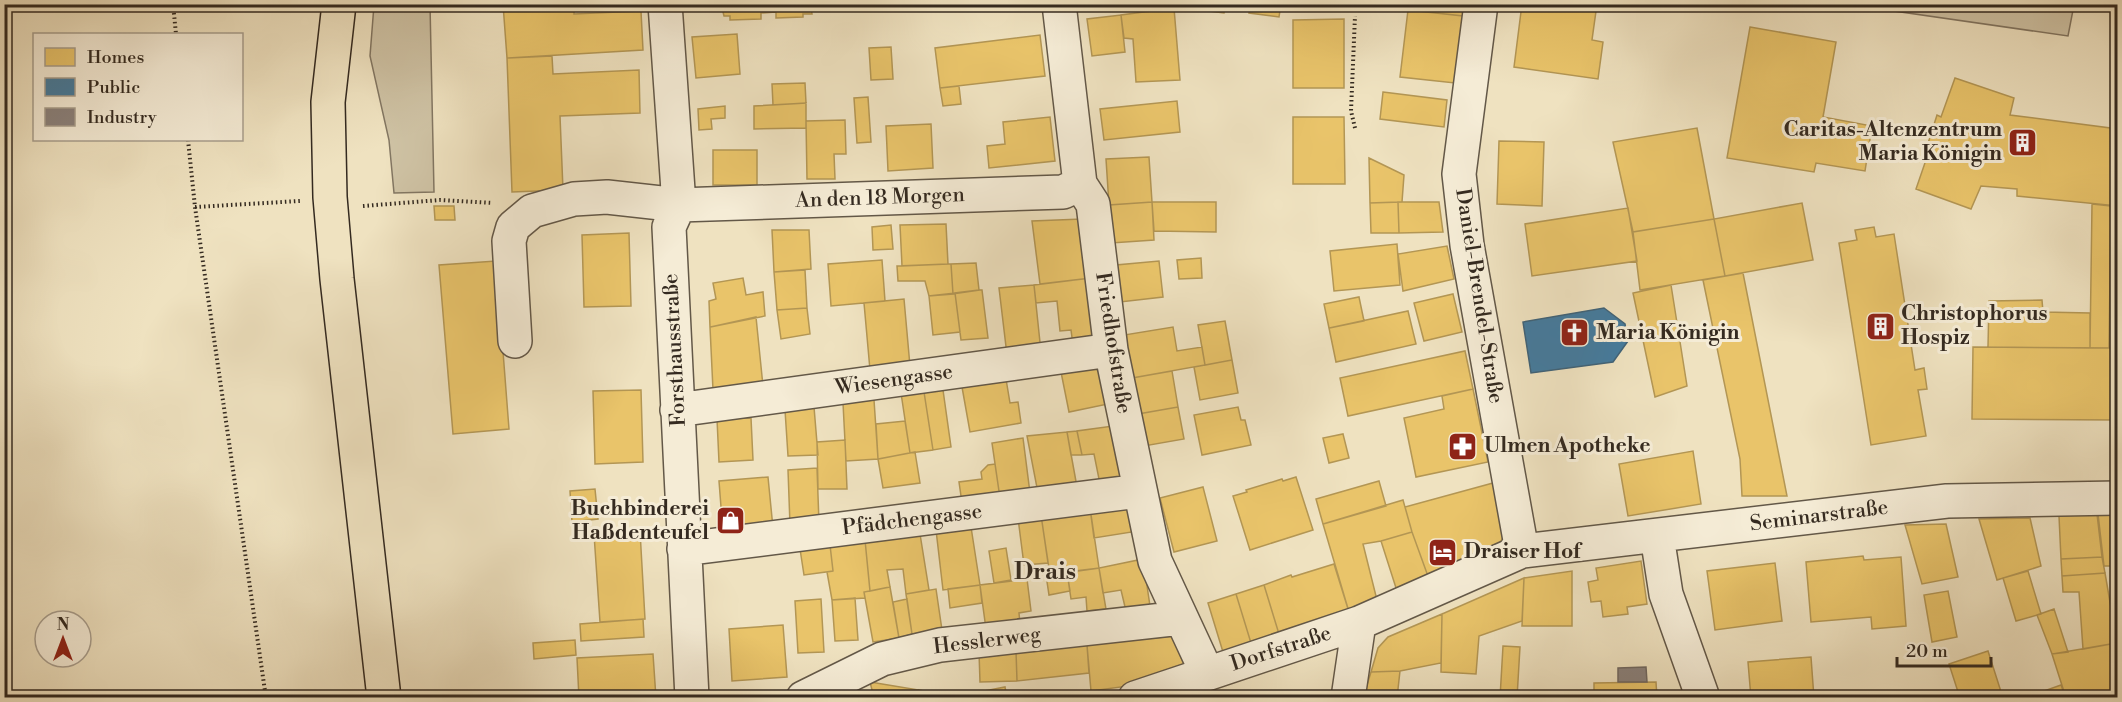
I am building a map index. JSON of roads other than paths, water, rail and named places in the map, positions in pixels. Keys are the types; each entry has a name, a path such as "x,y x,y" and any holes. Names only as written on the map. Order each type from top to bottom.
{"main road":[{"path":"339,4 330,67 328,102 331,208 384,698"}],"street":[{"name":"Forsthausstraße","path":"665,4 679,205 669,227 692,698"},
{"name":"Friedhofstraße","path":"1059,4 1080,184 1093,204 1111,350 1139,491 1155,561 1207,673"},
{"name":"Daniel-Brendel-Straße","path":"1481,4 1459,174 1467,245 1522,551"},
{"name":"An den 18 Morgen","path":"515,341 509,241 513,227 532,211 574,200 607,197 679,205 1063,192 1080,184"},
{"name":"Wiesengasse","path":"677,410 1111,350"},
{"name":"Pfädchengasse","path":"684,549 1139,491"},
{"name":"Seminarstraße","path":"1522,551 1947,501 2118,498"},
{"path":"1657,536 1666,594 1703,698"},
{"name":"Dorfstraße","path":"1135,698 1359,623 1522,551"},
{"name":"Hesslerweg","path":"803,698 882,658 940,645 1181,618"},
{"path":"1348,698 1359,623"}],"place":[{"name":"Caritas-Altenzentrum Maria Königin","path":"2023,142"},
{"name":"Christophorus Hospiz","path":"1880,326"},
{"name":"Maria Königin","path":"1575,333"},
{"name":"Ulmen Apotheke","path":"1463,446"},
{"name":"Buchbinderei Haßdenteufel","path":"730,521"},
{"name":"Draiser Hof","path":"1443,552"}],"district":[{"name":"Drais","path":"1045,572"}]}
